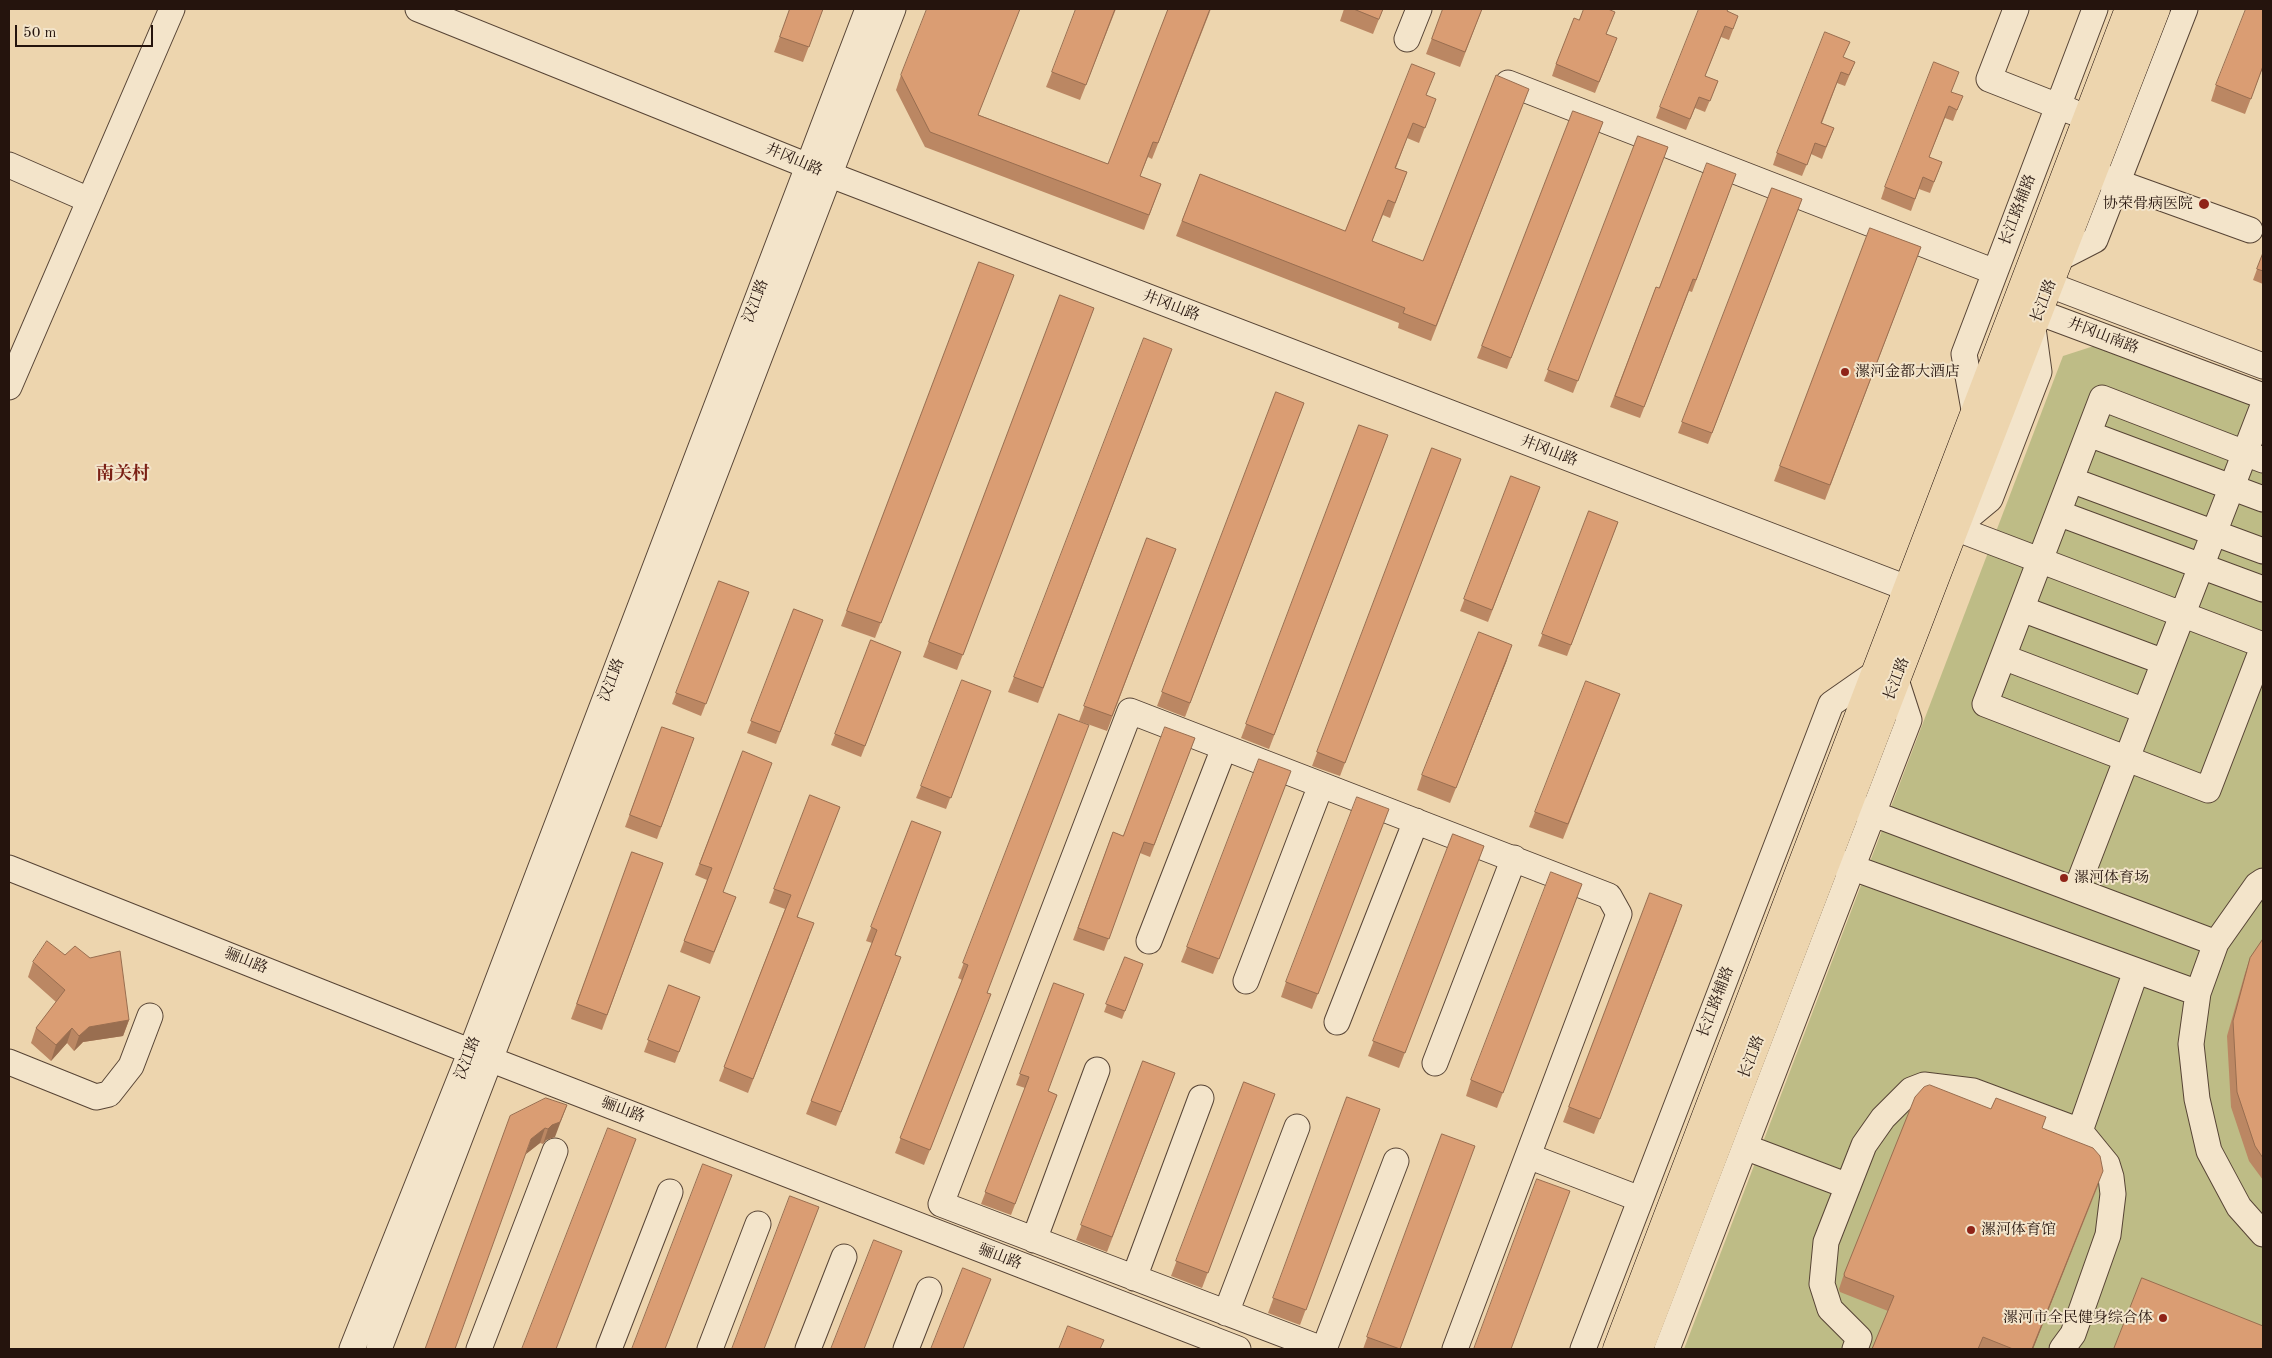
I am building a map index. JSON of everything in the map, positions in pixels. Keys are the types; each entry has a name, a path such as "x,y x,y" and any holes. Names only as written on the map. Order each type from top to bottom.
{"main road":[{"name":"长江路","path":"1639,1349 1829,859 1885,677 1917,592 1976,415 2129,9"},
{"name":"长江路","path":"1917,592 1955,528 2060,258 2105,178 2156,9"},
{"name":"长江路","path":"1618,1349 1829,859 1861,809 1885,677"}],"street":[{"path":"9,386 172,9"},
{"name":"井冈山路","path":"418,9 818,169 1917,592"},
{"name":"汉江路","path":"379,1349 482,1055 818,169 868,9"},
{"name":"汉江路","path":"818,169 893,9"},
{"path":"1407,39 1419,9"},
{"path":"2016,9 1989,79 2087,118"},
{"name":"长江路辅路","path":"1976,415 1964,354 2095,9"},
{"path":"2185,9 2105,178 2250,230"},
{"path":"1508,83 1995,272"},
{"path":"9,165 89,200"},
{"name":"井冈山南路","path":"2023,289 2050,285 2263,366"},
{"path":"2023,289 2036,320"},
{"name":"井冈山南路","path":"2036,320 2263,396"},
{"path":"1955,528 2040,561 2263,646 2208,790 1985,704 2004,657 2022,609 2040,561 2058,513 2089,434 2102,398 2254,457"},
{"path":"2076,890 2232,487 2254,457 2263,406"},
{"path":"2089,434 2263,499"},
{"path":"2071,480 2214,533 2262,548"},
{"path":"2058,513 2263,589"},
{"path":"2022,609 2164,662"},
{"path":"2004,657 2145,710"},
{"name":"长江路辅路","path":"1583,1349 1831,704 1885,677"},
{"path":"1396,1161 1323,1349 941,1204 1130,711 1609,896 1619,914 1455,1349"},
{"path":"1149,941 1224,748"},
{"path":"1246,982 1321,785"},
{"path":"1861,809 2216,943"},
{"path":"1337,1022 1416,821"},
{"path":"1435,1063 1514,858"},
{"path":"1667,1349 1745,1147 1829,859 2198,994"},
{"name":"骊山路","path":"9,868 482,1055 1238,1349"},
{"path":"2263,881 2257,885 2216,943 2198,994 2191,1044 2197,1099 2210,1151 2239,1207 2263,1234"},
{"path":"2080,1131 2136,971"},
{"path":"9,1062 96,1097 109,1094 131,1066 150,1016"},
{"name":"汉江路","path":"352,1349 482,1055"},
{"path":"1034,1240 1097,1070"},
{"path":"1855,1349 1859,1338 1830,1309 1822,1284 1826,1242 1864,1145 1883,1118 1911,1090 1924,1085 1973,1090 2080,1131 2107,1164 2113,1194 2108,1235 2073,1334 2062,1349"},
{"path":"1134,1278 1201,1098"},
{"path":"1226,1313 1297,1127"},
{"path":"1745,1147 1848,1186"},
{"path":"479,1349 555,1151"},
{"path":"1528,1156 1640,1199"},
{"path":"609,1349 670,1192"},
{"path":"710,1349 758,1224"},
{"path":"808,1349 844,1256"},
{"path":"906,1349 929,1290"}],"shaded area":[{"name":"漯河体育场","path":"2097,345 2263,407 2263,1349 1684,1349 2063,356"}],"building":[{"path":"790,9 823,9 809,47 780,37"},
{"path":"927,9 1020,9 978,115 1108,164 1168,9 1210,9 1158,143 1153,142 1140,176 1161,184 1149,215 930,132 901,75"},
{"path":"1076,9 1115,9 1086,85 1052,72"},
{"path":"1354,9 1383,9 1379,19"},
{"path":"1443,9 1482,9 1465,52 1432,39"},
{"path":"1584,9 1608,9 1615,12 1606,34 1617,38 1599,82 1556,64 1574,18 1579,20"},
{"path":"1699,9 1728,9 1727,11 1738,16 1733,29 1725,26 1705,76 1718,81 1710,101 1699,97 1690,119 1660,107"},
{"path":"2246,9 2263,9 2263,66 2251,99 2216,85"},
{"path":"1825,32 1850,42 1843,57 1855,62 1849,75 1841,72 1821,123 1834,128 1826,147 1815,143 1807,165 1777,153"},
{"path":"1934,62 1959,72 1951,92 1963,96 1957,110 1949,106 1929,157 1942,162 1934,182 1923,177 1915,199 1885,187"},
{"path":"1412,64 1435,73 1426,95 1436,99 1425,128 1413,123 1395,168 1407,172 1395,203 1388,200 1372,241 1423,261 1496,75 1529,89 1436,326 1403,313 1405,308 1182,221 1200,174 1345,231"},
{"path":"1573,111 1603,122 1511,358 1482,346"},
{"path":"1638,136 1668,147 1578,381 1548,370"},
{"path":"1707,163 1736,174 1696,280 1693,279 1644,407 1615,396 1656,287 1659,288"},
{"path":"1772,188 1802,199 1712,433 1682,422"},
{"name":"漯河金都大酒店","path":"1870,228 1921,247 1830,485 1780,466"},
{"path":"2263,253 2263,271 2257,269"},
{"path":"979,262 1014,275 881,623 847,611"},
{"path":"1060,295 1094,308 963,655 929,642"},
{"path":"1144,338 1172,349 1043,688 1014,677"},
{"path":"1276,392 1304,403 1190,703 1162,692"},
{"path":"1359,425 1388,435 1274,735 1246,724"},
{"path":"1432,448 1461,459 1345,763 1317,752"},
{"path":"1511,476 1540,487 1492,610 1464,599"},
{"path":"1589,511 1618,522 1571,645 1542,634"},
{"path":"1147,538 1176,549 1112,716 1084,706"},
{"path":"719,581 749,592 706,704 676,693"},
{"path":"794,609 823,620 780,732 751,721"},
{"path":"1479,632 1512,645 1456,788 1422,775"},
{"path":"871,640 901,652 865,746 835,734"},
{"path":"962,680 991,691 951,798 921,786"},
{"path":"1586,681 1620,694 1568,824 1535,812"},
{"path":"1059,714 1089,725 987,993 991,994 930,1150 900,1138 968,965 963,963"},
{"path":"662,727 694,738 661,827 630,815"},
{"path":"1165,727 1195,738 1154,845 1144,842 1109,939 1078,928 1113,832 1123,836"},
{"path":"743,751 772,763 723,892 736,897 714,952 684,941 712,868 700,864"},
{"path":"1259,759 1291,771 1219,959 1187,947"},
{"path":"810,795 840,807 797,917 814,923 753,1079 724,1067 791,895 774,889"},
{"path":"1357,797 1389,809 1318,994 1286,982"},
{"path":"912,821 941,832 895,955 901,957 841,1112 811,1101 877,930 871,927"},
{"path":"1453,834 1484,846 1405,1053 1373,1041"},
{"path":"632,852 663,863 607,1015 577,1004"},
{"path":"1551,872 1582,884 1503,1093 1471,1080"},
{"path":"1650,893 1682,905 1600,1119 1569,1107"},
{"path":"2263,939 2263,1158 2255,1146 2237,1092 2233,1021 2250,958"},
{"path":"47,941 65,955 75,946 90,958 120,951 129,1020 89,1027 79,1036 72,1028 56,1045 36,1028 65,990 33,962"},
{"path":"1125,957 1143,964 1125,1011 1106,1004"},
{"path":"1054,983 1084,994 1048,1091 1057,1095 1015,1204 985,1192 1029,1077 1020,1074"},
{"path":"669,985 700,997 679,1052 648,1040"},
{"path":"1143,1061 1175,1073 1112,1237 1081,1225"},
{"path":"1244,1082 1275,1094 1208,1273 1176,1261"},
{"name":"漯河体育馆","path":"1930,1085 1991,1109 1996,1098 2046,1117 2042,1128 2093,1148 2100,1156 2103,1171 2032,1349 2013,1349 1983,1337 1978,1349 1872,1349 1894,1296 1845,1277 1844,1274 1915,1097 1924,1087"},
{"path":"1347,1097 1380,1109 1306,1310 1273,1298"},
{"path":"546,1098 567,1105 560,1122 548,1129 545,1128 531,1139 455,1349 425,1349 510,1116"},
{"path":"608,1128 636,1139 556,1349 522,1349"},
{"path":"1442,1134 1475,1146 1400,1349 1367,1337"},
{"path":"703,1164 732,1175 665,1349 632,1349"},
{"path":"1537,1179 1570,1191 1511,1349 1474,1349"},
{"path":"790,1196 819,1207 764,1349 732,1349"},
{"path":"874,1240 902,1251 864,1349 831,1349"},
{"path":"963,1268 991,1279 963,1349 931,1349"},
{"name":"漯河市全民健身综合体","path":"2142,1278 2263,1326 2263,1349 2114,1349"},
{"path":"1068,1326 1104,1340 1100,1349 1059,1349"}],"place":[{"name":"协荣骨病医院","path":"2204,204"},
{"name":"漯河金都大酒店","path":"1845,372"},
{"name":"漯河体育场","path":"2064,878"},
{"name":"漯河体育馆","path":"1971,1230"},
{"name":"漯河市全民健身综合体","path":"2163,1318"}],"district":[{"name":"南关村","path":"123,474"}]}
